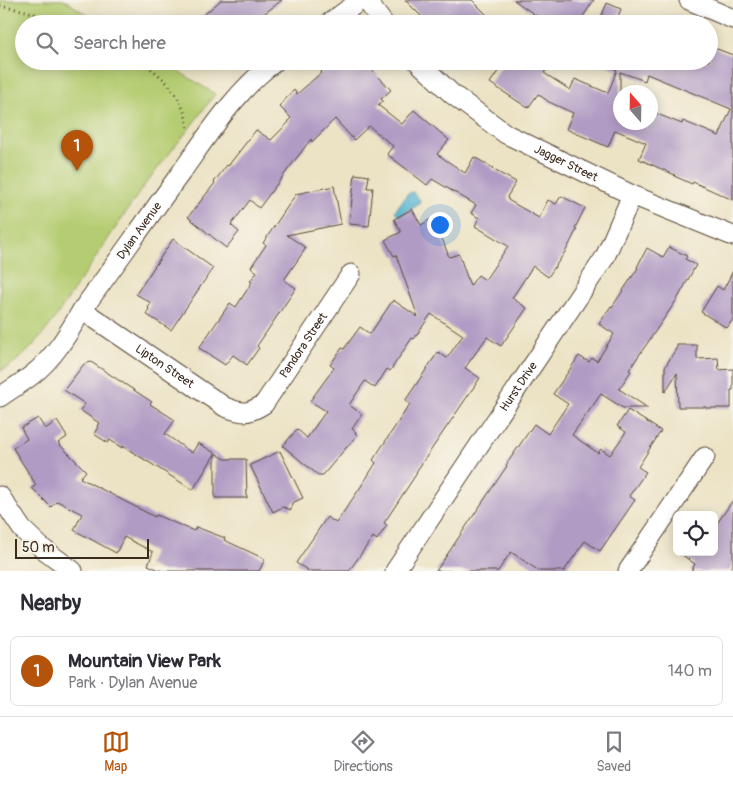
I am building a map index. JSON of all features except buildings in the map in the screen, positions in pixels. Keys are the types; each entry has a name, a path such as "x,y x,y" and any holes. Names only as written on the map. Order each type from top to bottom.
{"street":[{"path":"340,15 361,0"},
{"path":"366,0 377,15"},
{"path":"689,0 733,19"},
{"name":"Dylan Avenue","path":"0,397 47,362 66,338 82,310 213,128 265,70"},
{"name":"Jagger Street","path":"427,70 452,94 506,134 632,195 733,236"},
{"name":"Hurst Drive","path":"395,571 605,257 632,195"},
{"name":"Pandora Street","path":"252,412 264,404 351,274"},
{"name":"Lipton Street","path":"82,310 225,406 237,412 252,412"},
{"path":"628,571 705,457"},
{"path":"0,496 22,529 42,548 74,571"}],"path":[{"path":"0,6 27,10 38,15"},
{"path":"153,70 159,74 176,92 182,104 188,130"}],"green space":[{"path":"0,0 64,0 88,15 15,15 15,70 176,70 215,94 143,187 53,321 36,343 23,356 0,371"}],"water":[{"path":"413,192 420,200 418,205 399,216 395,211 408,193"}],"place":[{"name":"Mountain View Park","path":"77,171"}]}
